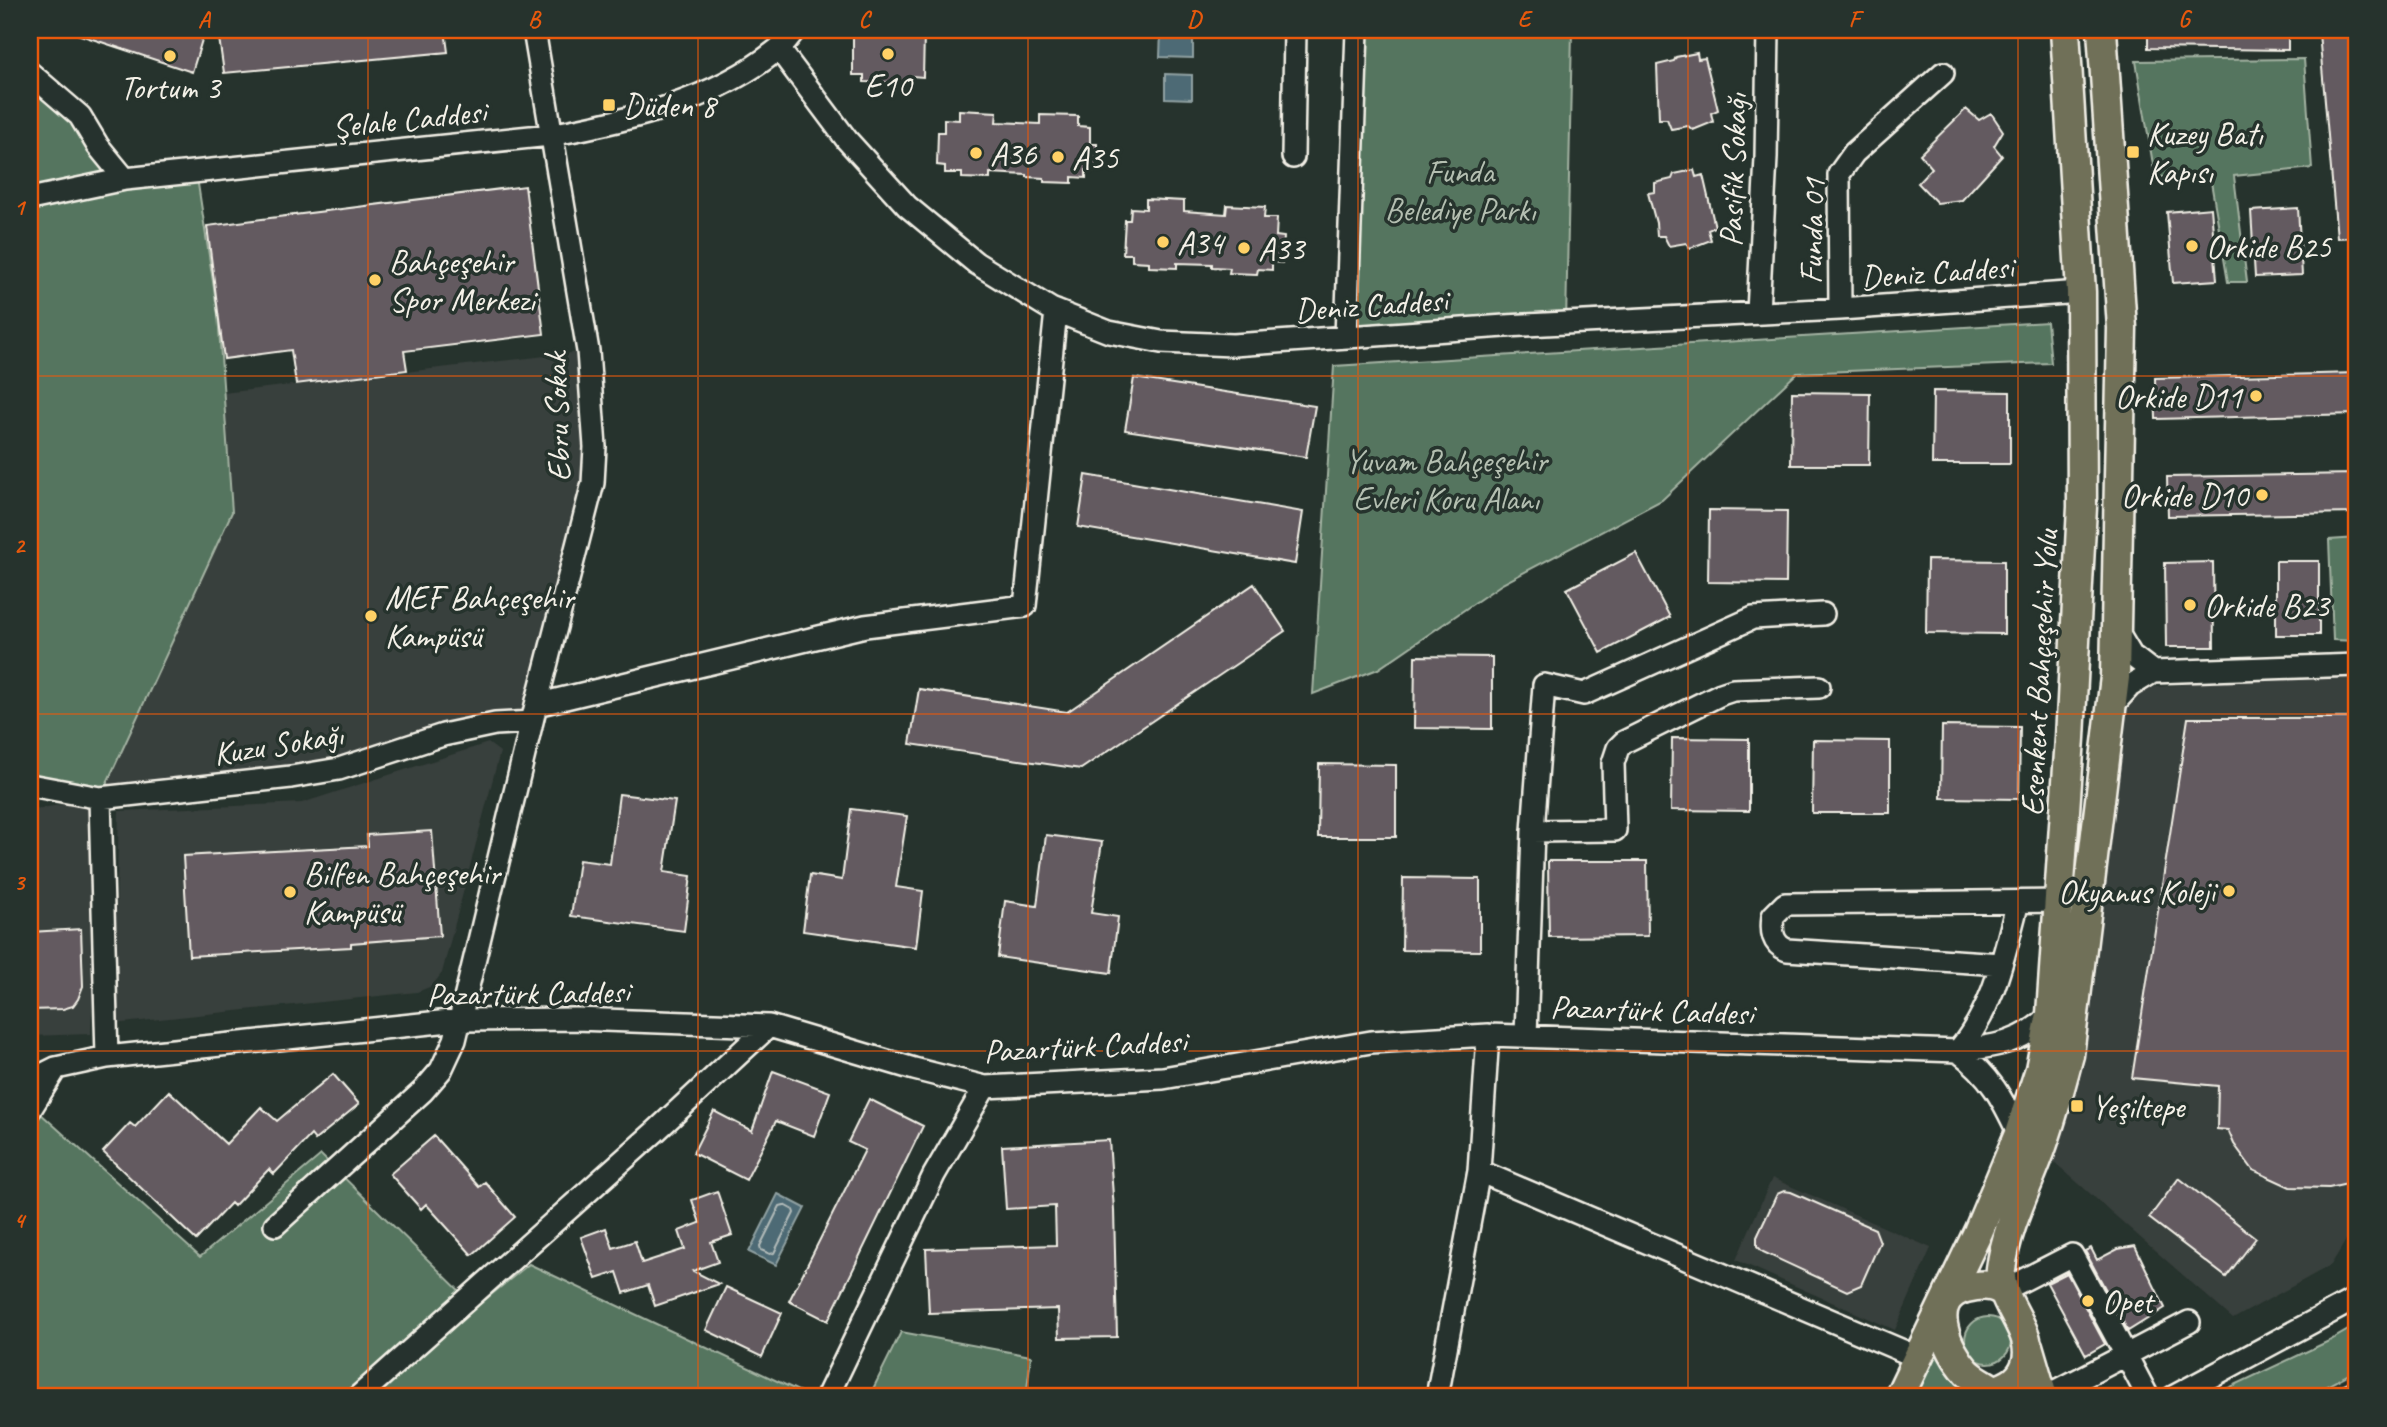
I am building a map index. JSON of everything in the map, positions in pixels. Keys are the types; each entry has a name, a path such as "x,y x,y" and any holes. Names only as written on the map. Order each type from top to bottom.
{"main road":[{"name":"Esenkent Bahçeşehir Yolu","path":"1899,1397 2020,1134 2040,1069 2051,1014 2070,738 2082,507 2081,292 2065,30"},
{"name":"Esenkent Bahçeşehir Yolu","path":"1945,1301 1942,1322 1951,1349 1969,1373 1991,1395 2014,1382 2022,1374 2028,1355 2026,1340 2003,1291 2002,1265 2007,1240 2056,1107 2069,1055 2115,677 2121,290 2102,30"},
{"path":"2081,292 2121,290"},
{"path":"1945,1301 1955,1292 1972,1286 1987,1285 2003,1291"},
{"path":"2026,1340 2044,1397"}],"street":[{"name":"Ebru Sokak","path":"275,1225 433,1081 448,1058 593,482 595,447 588,351 534,30"},
{"name":"Şelale Caddesi","path":"30,199 125,179 550,135 655,113 718,88 779,49 794,30"},
{"path":"1293,157 1295,30"},
{"path":"1346,337 1357,30"},
{"name":"Pasifik Sokağı","path":"1758,312 1766,158 1768,30"},
{"name":"Deniz Caddesi","path":"779,49 847,140 907,206 976,263 1056,311 1108,332 1161,342 1233,345 2081,292"},
{"path":"30,73 80,116 98,146 125,179"},
{"name":"Funda 01","path":"1840,309 1839,174 1854,153 1943,73"},
{"name":"Kuzu Sokağı","path":"30,785 100,798 339,769 443,735 495,724 865,626 1025,606 1056,311"},
{"path":"1526,1036 1533,831 1544,685 1584,694 1754,618 1823,614"},
{"path":"2116,630 2131,655 2153,672"},
{"path":"2111,707 2130,686 2153,672 2357,665"},
{"path":"1533,831 1615,830 1614,755 1624,743 1636,736 1721,694 1733,691 1819,687"},
{"path":"100,798 107,1057"},
{"path":"2001,964 1787,950 1779,946 1773,937 1773,916 1785,904 2059,901"},
{"path":"2018,902 1989,1003 1958,1052 1979,1067 1993,1082 2020,1134"},
{"name":"Pazartürk Caddesi","path":"30,1081 56,1068 107,1057 459,1020 576,1019 769,1026 985,1087 1163,1077 1371,1042 1488,1035 1958,1052 2000,1045 2022,1038 2051,1014"},
{"path":"358,1397 657,1130 769,1026"},
{"path":"1437,1397 1479,1171 1488,1035"},
{"name":"Pazartürk Caddesi","path":"30,1061 56,1068"},
{"path":"30,1110 56,1068"},
{"path":"827,1397 934,1175 985,1087"},
{"path":"1479,1171 1917,1357"},
{"path":"2003,1291 2069,1255 2074,1256 2148,1397"},
{"path":"2173,1397 2357,1298"},
{"path":"2044,1397 2189,1322"},
{"path":"2345,1397 2357,1391"}],"shaded area":[{"name":"MEF Bahçeşehir Kampüsü","path":"588,351 595,447 532,722 339,769 101,798 91,1034 30,1036 30,810 100,798 232,512 223,393"},
{"name":"Okyanus Koleji","path":"2357,669 2357,1222 2331,1265 2233,1319 2053,1161 2079,1060 2123,711 2137,694 2155,687"},
{"name":"Bilfen Bahçeşehir Kampüsü","path":"488,743 500,752 442,973 432,986 417,992 113,1024 119,811 302,803"},
{"path":"1772,1178 1931,1248 1895,1330 1736,1260"}],"green space":[{"name":"Funda Belediye Parkı","path":"1357,30 1572,30 1566,324 1346,337"},
{"path":"2304,59 2312,168 2234,176 2247,282 2228,282 2210,176 2155,177 2136,61"},
{"path":"30,73 125,179 196,171 218,314 232,512 100,798 30,785"},
{"name":"Yuvam Bahçeşehir Evleri Koru Alanı","path":"2047,322 2051,363 1797,373 1662,500 1502,584 1378,669 1313,694 1334,366"},
{"path":"2357,538 2357,641 2333,640 2329,540"},
{"path":"30,1104 200,1257 321,1155 476,1307 529,1264 811,1397 30,1397"},
{"path":"1988,1317 2004,1324 2011,1340 2004,1356 1988,1363 1972,1356 1965,1340 1972,1324"},
{"path":"2357,1325 2357,1370 2306,1397 2219,1397 2224,1390"},
{"path":"901,1332 1031,1356 1026,1397 869,1397"},
{"path":"1937,1337 1964,1385 1934,1397 1911,1397"}],"water":[{"path":"1161,30 1193,30 1193,58 1160,57"},
{"path":"1165,74 1192,75 1192,99 1165,98"},
{"path":"778,1194 805,1208 776,1265 749,1252"}],"building":[{"name":"Tortum 3","path":"74,30 205,30 192,72 74,33"},
{"path":"445,30 448,52 224,73 218,31"},
{"name":"E10","path":"908,30 908,34 924,34 923,77 912,76 912,83 864,82 864,75 853,75 853,32"},
{"path":"2148,30 2288,30 2288,50 2148,48"},
{"path":"2357,30 2357,237 2337,238 2319,33"},
{"path":"1697,53 1698,59 1705,58 1718,110 1711,113 1713,122 1693,130 1688,126 1671,129 1667,119 1659,119 1657,65 1674,61 1676,57"},
{"path":"1966,109 1979,120 1991,113 2003,131 1994,146 2002,156 1962,200 1937,203 1918,183 1932,168 1920,154"},
{"path":"959,110 997,112 996,122 1040,124 1040,115 1078,116 1078,126 1090,127 1090,144 1097,144 1097,171 1086,170 1086,178 1072,177 1072,183 1044,182 1044,178 1027,175 990,173 990,179 962,178 962,173 945,173 945,166 937,165 938,132 944,132 944,119 959,120"},
{"path":"1694,170 1696,177 1703,175 1715,227 1708,230 1711,240 1690,248 1686,243 1669,246 1664,236 1657,236 1648,193 1655,192 1655,183 1672,179 1674,174"},
{"name":"Bahçeşehir Spor Merkezi","path":"525,186 544,334 404,351 407,370 296,384 291,350 224,359 207,226"},
{"path":"1146,199 1184,201 1184,211 1226,214 1227,205 1265,207 1264,218 1277,218 1276,236 1284,237 1282,263 1272,262 1272,270 1258,269 1257,274 1229,273 1230,268 1212,267 1212,264 1177,263 1177,268 1149,267 1149,262 1132,261 1132,254 1123,254 1125,220 1130,220 1131,208 1146,209"},
{"name":"Orkide B25","path":"2211,208 2217,280 2173,283 2167,212"},
{"path":"2298,208 2302,275 2255,277 2251,211"},
{"name":"Orkide D11","path":"2357,373 2357,414 2156,419 2155,378"},
{"path":"1134,378 1315,406 1306,457 1125,430"},
{"path":"1933,391 2010,392 2010,464 1932,464"},
{"path":"1792,392 1870,393 1869,465 1791,465"},
{"name":"Orkide D10","path":"2357,474 2357,513 2168,516 2167,477"},
{"path":"1086,475 1303,512 1295,564 1078,527"},
{"path":"1709,510 1787,511 1786,583 1708,582"},
{"path":"1636,553 1670,617 1601,653 1567,589"},
{"path":"1927,560 2004,561 2004,634 1926,633"},
{"path":"2276,561 2319,561 2319,635 2276,635"},
{"name":"Orkide B23","path":"2213,562 2214,647 2166,647 2165,563"},
{"path":"1254,584 1285,631 1081,769 910,744 919,689 1067,712"},
{"path":"1415,656 1492,657 1492,729 1414,728"},
{"path":"2188,718 2357,718 2357,1182 2329,1188 2290,1187 2253,1170 2234,1144 2228,1130 2217,1129 2218,1086 2132,1078"},
{"path":"1942,726 2020,727 2019,799 1941,798"},
{"path":"1672,738 1749,739 1749,811 1671,810"},
{"path":"1813,740 1890,741 1890,813 1812,813"},
{"path":"1319,764 1396,765 1396,837 1318,837"},
{"path":"619,794 675,801 664,872 691,876 684,931 571,916 579,860 610,864"},
{"path":"851,809 907,816 896,887 923,891 916,947 803,931 810,875 842,880"},
{"path":"432,831 440,936 351,943 351,947 189,956 183,856 368,846 367,835"},
{"path":"1046,835 1102,842 1091,913 1118,917 1111,973 998,957 1005,901 1037,906"},
{"path":"1548,861 1647,861 1648,936 1549,937"},
{"path":"1403,878 1480,879 1480,951 1402,950"},
{"path":"81,929 83,986 78,999 73,1006 63,1009 30,1010 30,932"},
{"path":"773,1071 830,1092 814,1136 776,1121 746,1180 693,1153 714,1111 752,1131"},
{"path":"333,1074 359,1104 315,1140 311,1135 274,1174 269,1169 234,1206 231,1203 196,1240 103,1152 130,1123 135,1127 169,1091 226,1144 261,1107 277,1121"},
{"path":"869,1099 923,1126 828,1321 789,1301 865,1150 848,1142"},
{"path":"434,1136 479,1187 485,1182 515,1217 472,1255 426,1204 421,1209 390,1174"},
{"path":"1109,1140 1114,1210 1117,1337 1059,1338 1058,1309 929,1313 926,1249 1056,1245 1055,1206 1006,1209 1002,1146"},
{"path":"2179,1178 2256,1238 2226,1277 2149,1218"},
{"path":"717,1191 732,1235 711,1242 718,1262 693,1271 719,1284 655,1306 648,1285 624,1293 617,1272 596,1279 581,1237 606,1228 613,1248 635,1241 642,1263 685,1249 679,1231 700,1223 692,1200"},
{"path":"1784,1191 1875,1229 1880,1242 1861,1285 1847,1291 1763,1252 1757,1246 1757,1237 1777,1194"},
{"path":"2135,1246 2165,1308 2128,1331 2085,1251 2091,1248 2097,1260 2118,1249"},
{"path":"2067,1273 2105,1344 2086,1355 2047,1283"},
{"path":"726,1287 782,1313 762,1357 706,1330"}],"place":[{"name":"E10","path":"888,54"},
{"name":"Tortum 3","path":"170,56"},
{"name":"Düden 8","path":"609,105"},
{"name":"Kuzey Batı Kapısı","path":"2133,152"},
{"name":"A36","path":"976,153"},
{"name":"A35","path":"1058,157"},
{"name":"A34","path":"1163,242"},
{"name":"Orkide B25","path":"2192,246"},
{"name":"A33","path":"1244,248"},
{"name":"Bahçeşehir Spor Merkezi","path":"375,280"},
{"name":"Orkide D11","path":"2256,396"},
{"name":"Orkide D10","path":"2262,495"},
{"name":"Orkide B23","path":"2190,605"},
{"name":"MEF Bahçeşehir Kampüsü","path":"371,616"},
{"name":"Okyanus Koleji","path":"2229,891"},
{"name":"Bilfen Bahçeşehir Kampüsü","path":"290,892"},
{"name":"Yeşiltepe","path":"2077,1106"},
{"name":"Opet","path":"2088,1301"}]}
